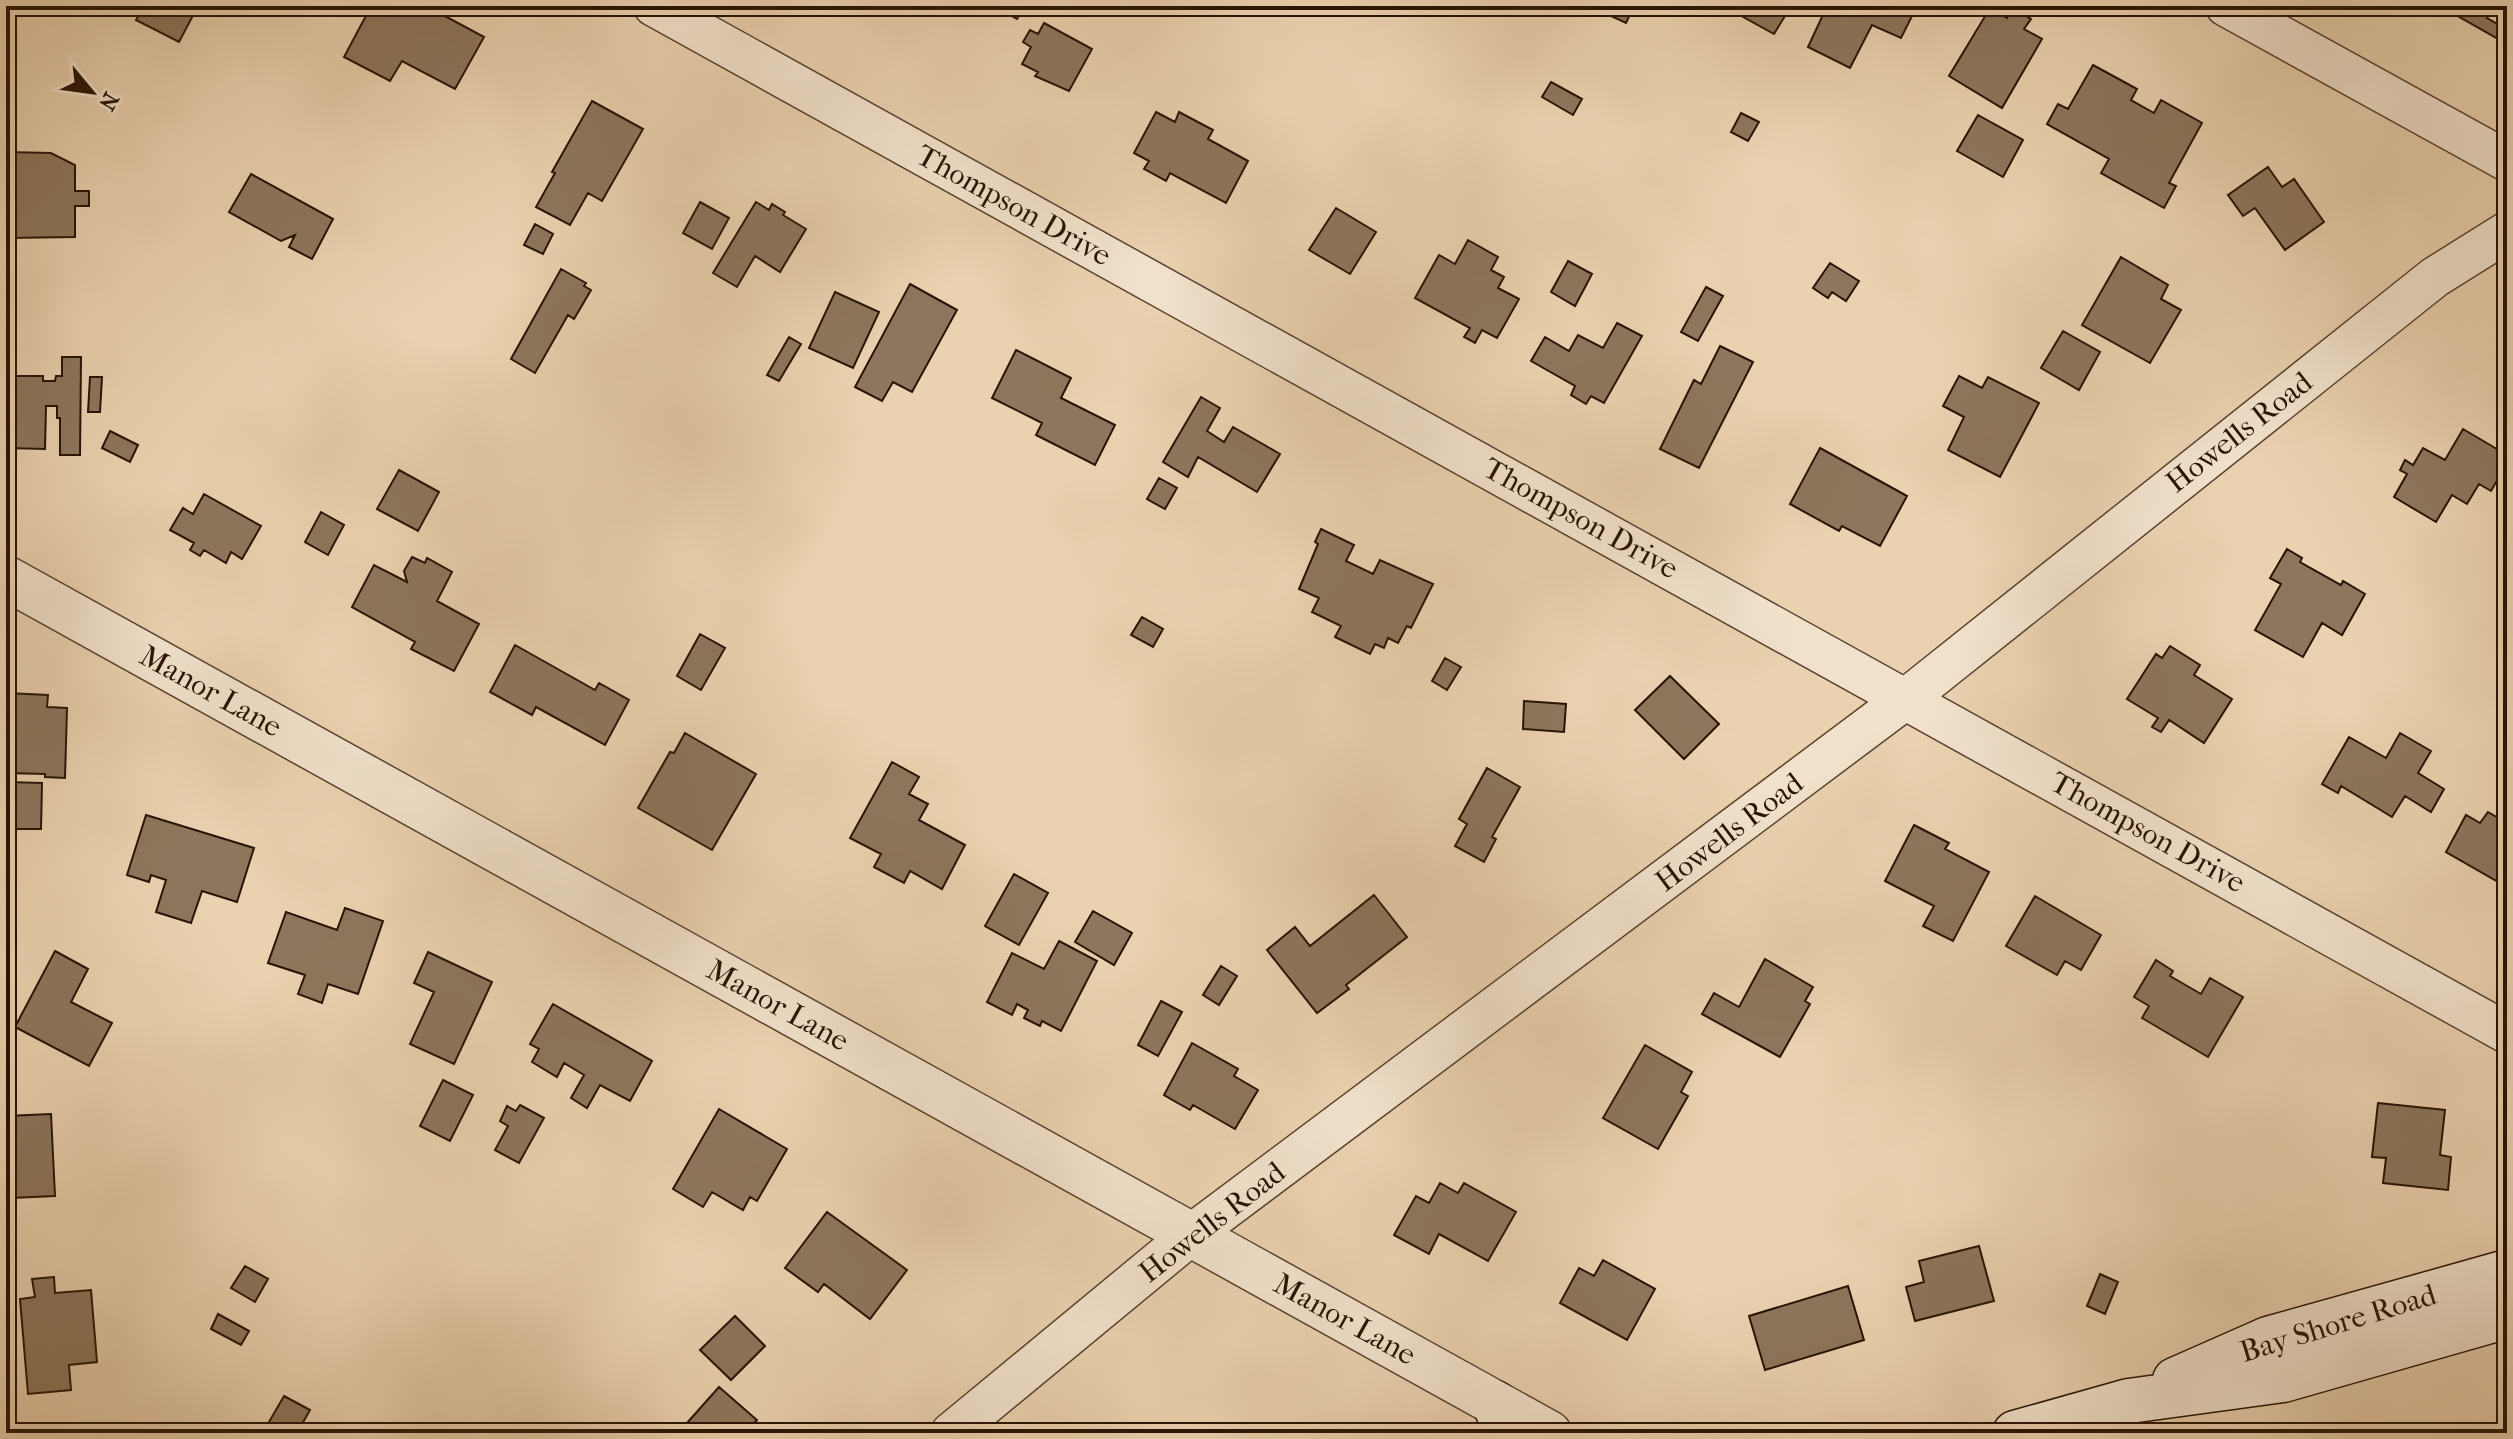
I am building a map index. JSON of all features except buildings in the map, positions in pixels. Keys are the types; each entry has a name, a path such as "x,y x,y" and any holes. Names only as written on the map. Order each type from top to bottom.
{"street":[{"name":"Thompson Drive","path":"654,6 2507,1033"},
{"path":"2226,6 2507,161"},
{"name":"Howells Road","path":"951,1433 1192,1234 1907,698 2435,277 2507,232"},
{"name":"Manor Lane","path":"6,578 1192,1234 1500,1418 1549,1433"},
{"name":"Bay Shore Road","path":"2129,1401 2268,1339 2507,1272"},
{"name":"Bay Shore Road","path":"2015,1433 2129,1401 2283,1380 2507,1316"}]}
